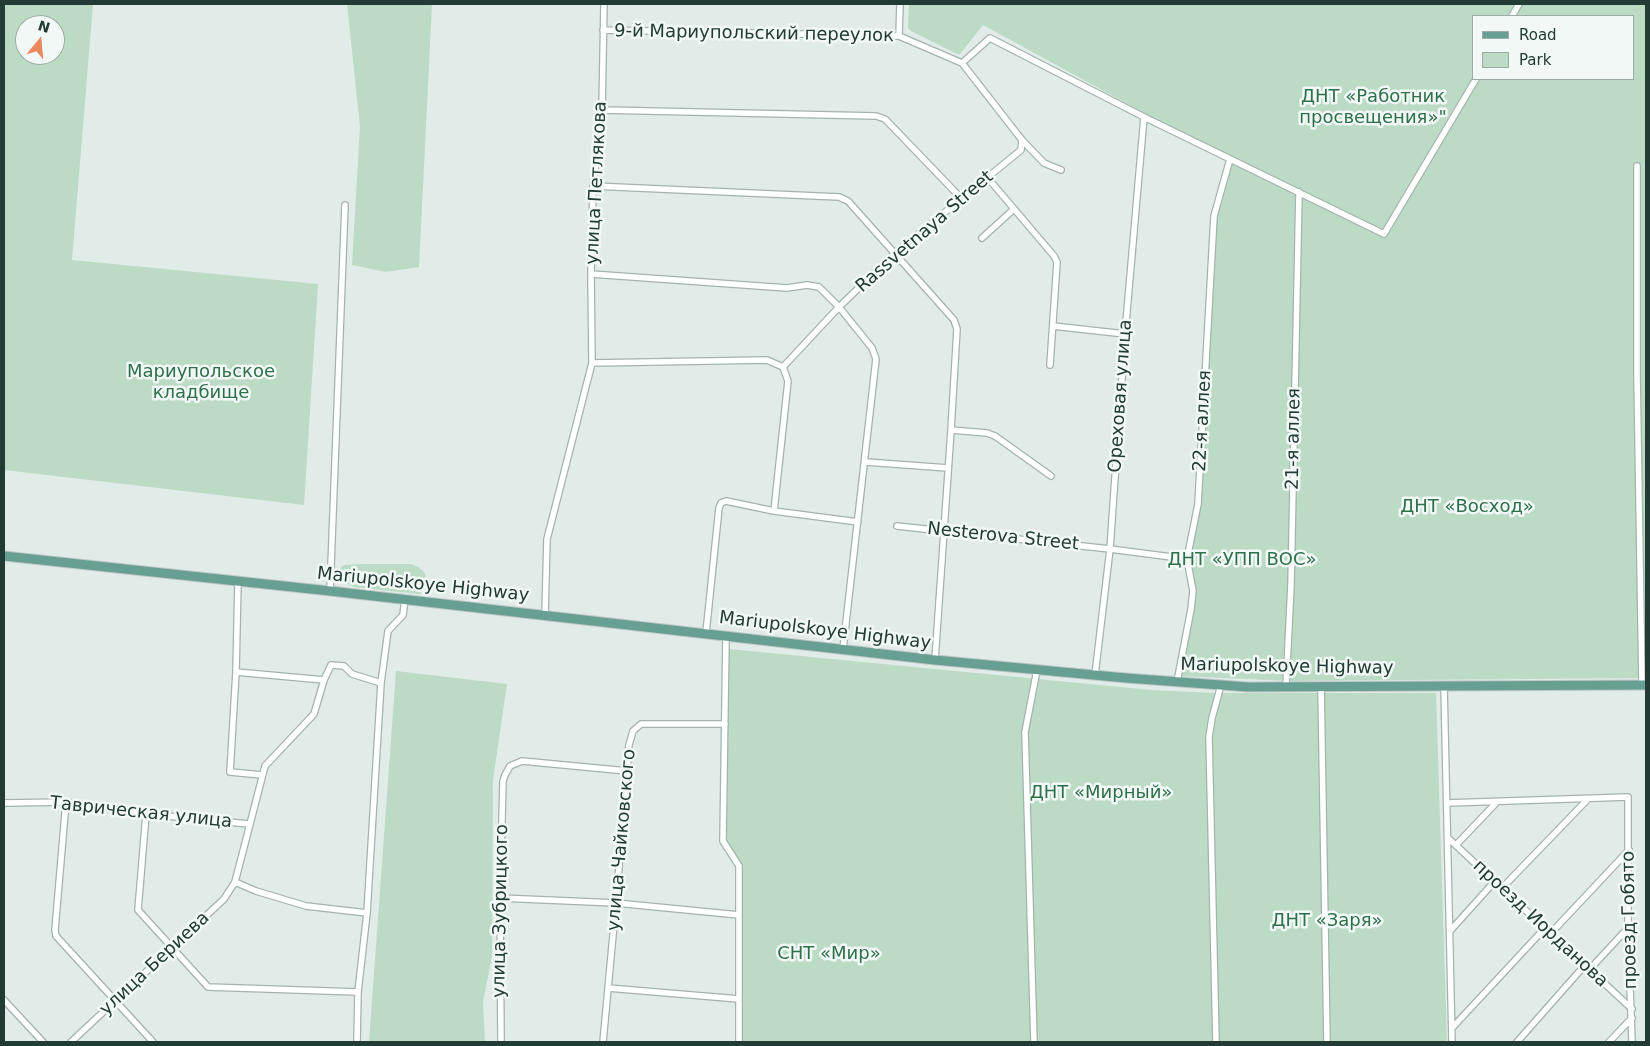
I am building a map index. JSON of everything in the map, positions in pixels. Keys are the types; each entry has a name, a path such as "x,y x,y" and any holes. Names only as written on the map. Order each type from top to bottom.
{"main road":[{"name":"Mariupolskoye Highway","path":"4,556 405,599 935,660 1177,682 1248,687 1643,683"}],"street":[{"name":"улица Петлякова","path":"545,615 547,539 592,363 591,274 594,186 602,110 604,4"},
{"path":"900,4 900,36"},
{"path":"1513,15 1519,4"},
{"name":"9-й Мариупольский переулок","path":"603,30 900,36 962,63 1022,140 1044,163 1062,170"},
{"path":"962,63 990,38 1144,117 1384,234 1475,80"},
{"path":"602,110 876,116 885,119 961,198"},
{"name":"Ореховая улица","path":"1095,674 1110,549 1125,334 1144,117"},
{"name":"Rassvetnaya Street","path":"783,367 839,307 895,252 1022,150 1022,140"},
{"name":"22-я аллея","path":"1177,682 1192,609 1193,590 1188,559 1198,504 1214,216 1230,159"},
{"path":"1636,166 1639,514 1643,683"},
{"path":"987,177 1057,262 1050,364"},
{"path":"594,186 839,197 848,201 954,320 957,329 935,660"},
{"name":"21-я аллея","path":"1286,686 1291,585 1299,192"},
{"path":"330,591 345,204"},
{"path":"982,238 1014,209"},
{"path":"591,274 787,288 807,285 819,287 839,307 872,348 876,359 866,462 843,649"},
{"path":"1052,326 1125,334"},
{"path":"592,363 767,360 783,367 788,381 774,511"},
{"path":"951,430 987,433 995,436 1051,476"},
{"path":"866,462 948,468"},
{"path":"706,633 721,503 726,501 774,511 858,522"},
{"path":"1639,514 1646,514"},
{"name":"Nesterova Street","path":"897,526 1188,559"},
{"path":"238,581 236,672 230,772 262,775"},
{"path":"357,1042 358,992 366,913 381,683 388,631 403,615 405,599"},
{"path":"726,636 723,841 739,866 739,1042"},
{"path":"366,913 306,906 256,891 235,882 265,766 314,714 324,680 331,665 344,666 352,674 381,683"},
{"path":"1034,1042 1025,732 1038,670"},
{"path":"236,672 324,680"},
{"path":"1216,1042 1209,737 1221,685"},
{"path":"1321,686 1327,1042"},
{"path":"1444,686 1452,1042"},
{"name":"улица Чайковского","path":"603,1042 629,745 633,731 641,724 725,724"},
{"name":"улица Зубрицкого","path":"500,1042 500,898 504,775 510,766 522,762 627,771"},
{"name":"проезд Гобято","path":"1588,799 1628,797 1628,928 1632,1042"},
{"path":"1447,803 1588,799"},
{"path":"1502,888 1588,799"},
{"path":"66,802 56,936 153,1042"},
{"name":"Таврическая улица","path":"4,803 66,802 146,814 249,824"},
{"path":"1456,845 1497,802"},
{"path":"146,814 138,910 208,987 358,992"},
{"name":"проезд Иорданова","path":"1448,838 1632,1009"},
{"path":"1551,933 1629,850"},
{"path":"1450,931 1495,881"},
{"name":"улица Бериева","path":"72,1042 224,899 235,882"},
{"path":"500,898 616,904 739,915"},
{"path":"1452,1028 1545,928"},
{"path":"1517,1042 1587,967 1628,928"},
{"path":"608,988 739,999"},
{"path":"4,1000 43,1042"},
{"path":"1609,1042 1632,1018"}],"green space":[{"name":"Мариупольское кладбище","path":"4,4 93,4 72,260 318,284 304,505 4,470"},
{"path":"347,4 432,4 419,267 386,272 352,265 360,126"},
{"path":"909,4 1646,4 1646,678 1291,681 1178,676 1193,590 1192,534 1198,504 1214,216 1229,155 1148,115 983,25 960,54 908,28"},
{"path":"411,564 424,572 426,578 425,590 419,594 354,587 346,583 338,573 338,570 344,565"},
{"path":"729,649 1151,690 1215,693 1436,693 1447,1042 741,1042 740,865 724,841"},
{"path":"396,671 507,684 493,780 492,956 483,1002 485,1042 369,1042"}],"park label":[{"name":"ДНТ «Работник просвещения»\"","path":"1373,107"},
{"name":"ДНТ «Восход»","path":"1467,507"},
{"name":"ДНТ «УПП ВОС»","path":"1242,560"},
{"name":"ДНТ «Мирный»","path":"1101,793"},
{"name":"ДНТ «Заря»","path":"1327,921"},
{"name":"СНТ «Мир»","path":"829,954"}]}
